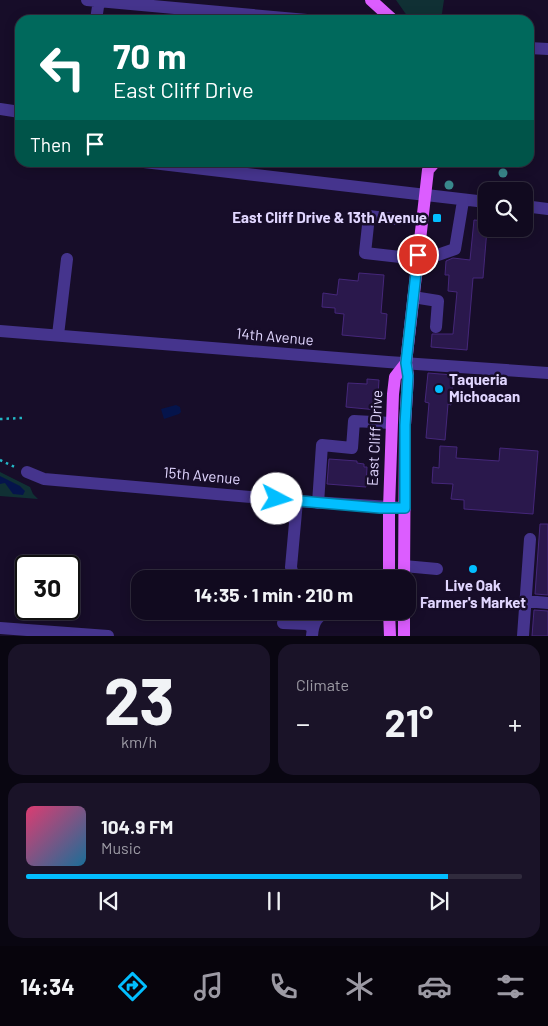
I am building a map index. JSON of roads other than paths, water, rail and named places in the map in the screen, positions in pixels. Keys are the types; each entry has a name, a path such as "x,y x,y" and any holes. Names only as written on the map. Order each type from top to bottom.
{"main road":[{"path":"372,0 388,15"},
{"path":"383,0 390,15"},
{"name":"East Cliff Drive","path":"404,570 405,425 408,376 406,363 428,167"},
{"name":"East Cliff Drive","path":"389,570 391,423 395,377 406,363"},
{"path":"389,620 390,636"},
{"path":"404,620 404,636"}],"street":[{"path":"96,15 95,0 254,15"},
{"path":"534,49 548,50"},
{"path":"0,109 15,111"},
{"path":"187,167 478,202"},
{"path":"393,219 368,216 364,253 432,257 455,249 463,201"},
{"path":"533,208 548,210"},
{"path":"58,335 67,259"},
{"path":"413,297 438,301 436,327"},
{"name":"14th Avenue","path":"0,331 548,373"},
{"path":"318,503 322,445 352,448 354,421 391,423"},
{"name":"15th Avenue","path":"27,472 44,479 318,503 405,508"},
{"path":"291,570 297,501"},
{"path":"523,636 530,539"},
{"path":"416,571 437,569"},
{"path":"526,601 548,603"},
{"path":"283,622 307,624 313,628"},
{"path":"0,628 108,636"}],"place":[{"name":"East Cliff Drive & 13th Avenue","path":"437,218"},
{"name":"Taqueria Michoacan","path":"439,389"},
{"name":"Live Oak Farmer's Market","path":"473,569"}]}
